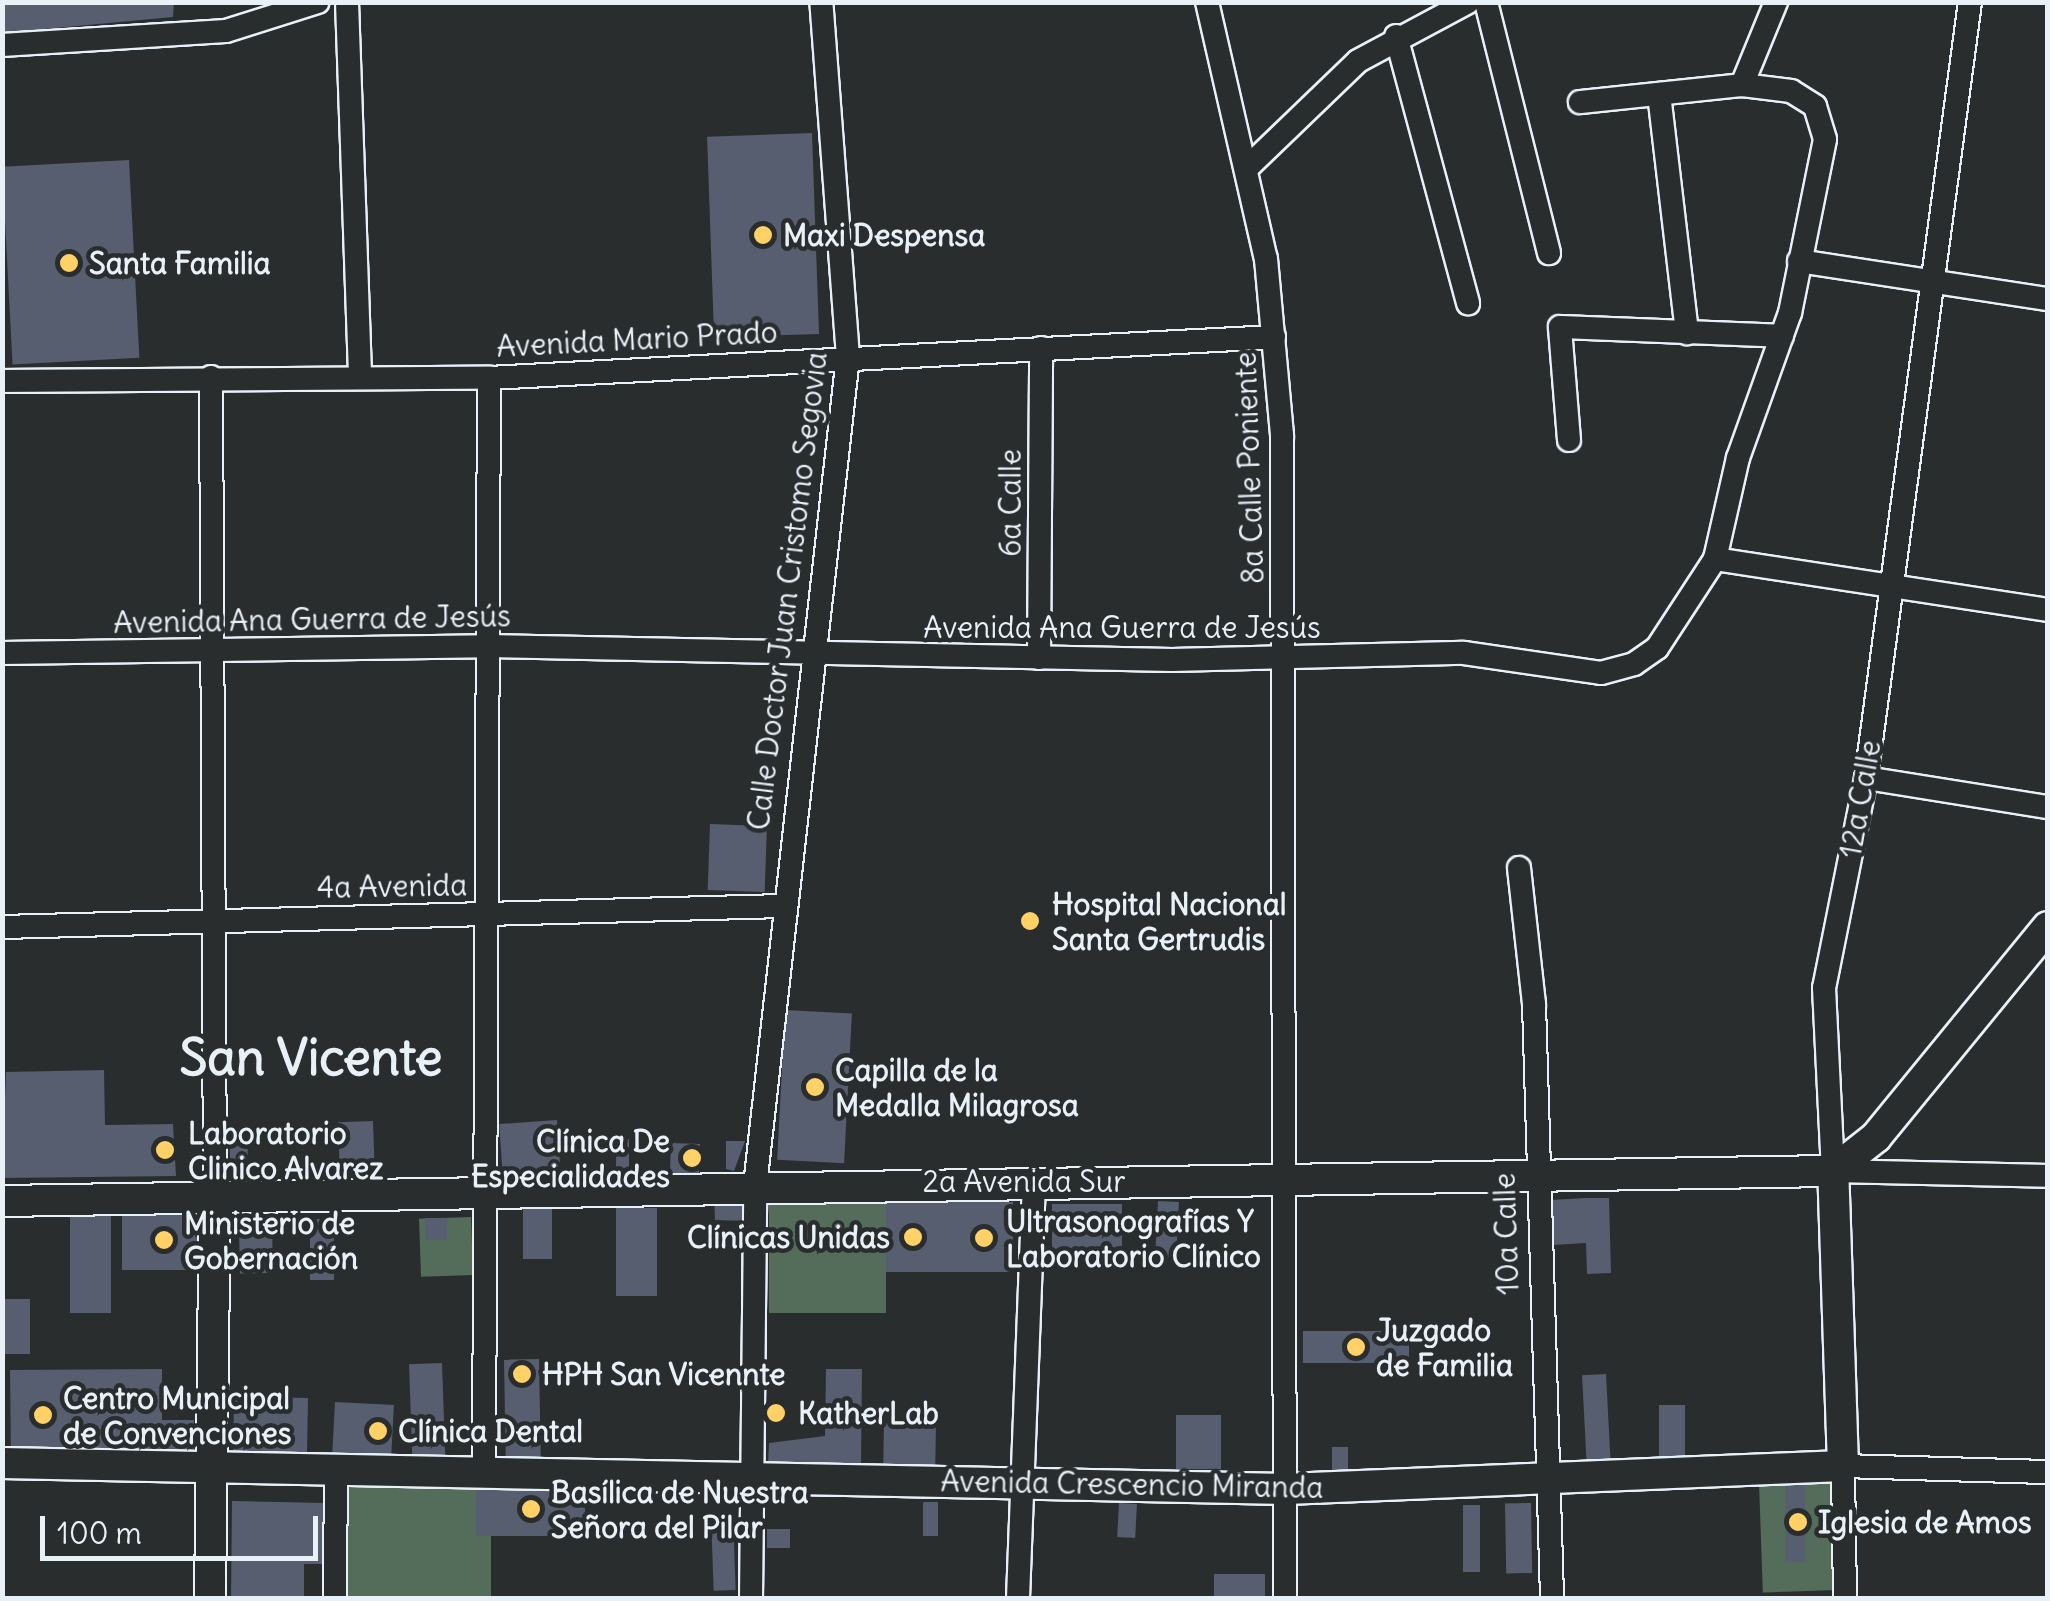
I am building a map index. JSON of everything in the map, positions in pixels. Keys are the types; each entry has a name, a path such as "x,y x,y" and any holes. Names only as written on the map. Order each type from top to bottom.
{"main road":[{"path":"1833,1171 1876,1137 2048,928"},
{"name":"2a Avenida Sur","path":"2,1201 1034,1181 1533,1180 1833,1171"},
{"name":"12a Calle","path":"1833,1171 1844,1466"},
{"path":"210,1598 216,1469 215,1197"},
{"name":"Avenida Crescencio Miranda","path":"2,1464 484,1470 1286,1489 1546,1482 1844,1466"}],"street":[{"path":"2,46 226,31 318,2"},
{"path":"346,2 356,107 360,376"},
{"name":"Calle Doctor Juan Cristomo Segovia","path":"751,1598 754,1186 808,654 848,357 821,2"},
{"name":"8a Calle Poniente","path":"1207,2 1250,166 1274,337 1284,660 1284,1598"},
{"path":"1250,166 1396,36 1468,2"},
{"path":"1486,2 1548,252"},
{"path":"1580,102 1742,86 1776,2"},
{"name":"12a Calle","path":"1833,1171 1824,988 1866,778 1938,281 1970,2"},
{"path":"1396,36 1468,303"},
{"name":"Avenida Ana Guerra de Jesús","path":"2,653 486,646 1284,660 1464,653 1601,673 1657,648 1715,559 1782,336 1826,158 1815,106 1790,91 1742,86"},
{"path":"1660,94 1687,333"},
{"path":"1798,261 2048,299"},
{"path":"1569,440 1560,327 1782,336"},
{"name":"Avenida Mario Prado","path":"2,381 489,378 1274,337"},
{"name":"6a Calle","path":"1040,658 1041,348"},
{"path":"211,377 215,1197"},
{"path":"484,1470 483,914 489,378"},
{"path":"1715,559 2048,610"},
{"path":"1866,778 2048,807"},
{"name":"10a Calle","path":"1520,868 1534,1004 1533,1180 1552,1598"},
{"name":"4a Avenida","path":"2,927 782,906"},
{"path":"1833,1171 2048,1176"},
{"path":"1018,1598 1034,1181"},
{"name":"12a Calle","path":"1844,1466 1845,1598"},
{"name":"Avenida Crescencio Miranda","path":"1844,1466 2048,1472"},
{"path":"335,1598 336,1470"}],"green space":[{"path":"769,1192 886,1192 886,1313 769,1313"},
{"path":"471,1217 473,1275 421,1277 419,1219"},
{"path":"342,1479 491,1479 491,1598 342,1598"},
{"path":"1832,1481 1836,1590 1763,1592 1759,1484"}],"building":[{"path":"2,2 174,2 173,17 2,33"},
{"name":"Maxi Despensa","path":"812,133 819,334 714,338 707,137"},
{"name":"Santa Familia","path":"129,160 139,358 13,364 2,167"},
{"path":"710,824 767,826 765,892 708,890"},
{"name":"Capilla de la Medalla Milagrosa","path":"785,1010 852,1014 844,1163 777,1160"},
{"path":"104,1070 105,1125 173,1124 176,1176 2,1178 6,1072"},
{"path":"557,1120 560,1168 502,1172 499,1124"},
{"path":"373,1121 375,1174 340,1175 338,1122"},
{"path":"247,1137 249,1177 231,1178 229,1138"},
{"path":"616,1139 629,1139 629,1168 616,1168"},
{"path":"726,1141 745,1141 734,1171 726,1169"},
{"path":"671,1143 700,1144 699,1175 670,1174"},
{"path":"714,1194 746,1203 746,1221 715,1220"},
{"path":"1609,1198 1611,1273 1587,1274 1586,1243 1552,1245 1551,1200"},
{"path":"1158,1201 1179,1202 1176,1257 1155,1256"},
{"path":"886,1202 1013,1202 1013,1272 886,1272"},
{"path":"1052,1204 1122,1204 1122,1255 1052,1255"},
{"path":"523,1205 552,1205 552,1259 523,1259"},
{"path":"616,1208 657,1208 657,1296 616,1296"},
{"name":"Ministerio de Gobernación","path":"122,1211 206,1211 206,1270 122,1270"},
{"path":"70,1215 111,1215 111,1313 70,1313"},
{"path":"425,1218 447,1218 447,1240 425,1240"},
{"path":"310,1219 334,1219 334,1280 310,1280"},
{"path":"272,1223 273,1273 240,1274 239,1224"},
{"path":"2,1299 30,1299 30,1354 2,1354"},
{"name":"Juzgado de Familia","path":"1303,1331 1409,1331 1409,1363 1303,1363"},
{"path":"539,1359 541,1461 506,1462 504,1360"},
{"path":"442,1363 445,1460 412,1461 409,1364"},
{"path":"162,1369 162,1420 194,1420 194,1461 11,1461 10,1370"},
{"path":"826,1369 862,1369 861,1465 768,1464 769,1443 825,1436"},
{"path":"1606,1374 1611,1463 1587,1464 1582,1375"},
{"path":"234,1397 308,1398 307,1458 233,1457"},
{"path":"335,1402 394,1405 391,1460 332,1457"},
{"path":"1659,1405 1685,1405 1685,1459 1659,1459"},
{"path":"1176,1415 1221,1415 1221,1469 1176,1469"},
{"path":"884,1423 936,1424 935,1469 883,1468"},
{"path":"1332,1447 1348,1447 1348,1473 1332,1473"},
{"name":"Iglesia de Amos","path":"1785,1482 1805,1482 1805,1562 1785,1562"},
{"name":"Basílica de Nuestra Señora del Pilar","path":"476,1483 585,1483 585,1536 476,1536"},
{"path":"232,1501 324,1503 324,1564 304,1564 304,1598 231,1598"},
{"path":"923,1502 938,1502 938,1536 923,1536"},
{"path":"1119,1503 1137,1504 1135,1538 1117,1537"},
{"path":"1505,1503 1531,1503 1532,1573 1506,1573"},
{"path":"1463,1505 1480,1505 1480,1572 1463,1572"},
{"path":"733,1515 736,1590 714,1591 711,1516"},
{"path":"767,1529 790,1529 790,1548 767,1548"},
{"path":"1214,1574 1265,1574 1265,1598 1214,1598"}],"place":[{"name":"Maxi Despensa","path":"763,235"},
{"name":"Santa Familia","path":"69,263"},
{"name":"Hospital Nacional Santa Gertrudis","path":"1030,921"},
{"name":"Capilla de la Medalla Milagrosa","path":"815,1087"},
{"name":"Laboratorio Clinico Alvarez","path":"165,1150"},
{"name":"Clínica De Especialidades","path":"692,1158"},
{"name":"Clínicas Unidas","path":"913,1237"},
{"name":"Ultrasonografías Y Laboratorio Clínico","path":"984,1238"},
{"name":"Ministerio de Gobernación","path":"164,1240"},
{"name":"Juzgado de Familia","path":"1356,1347"},
{"name":"HPH San Vicennte","path":"522,1374"},
{"name":"KatherLab","path":"776,1413"},
{"name":"Centro Municipal de Convenciones","path":"43,1415"},
{"name":"Clínica Dental","path":"378,1431"},
{"name":"Basílica de Nuestra Señora del Pilar","path":"531,1509"},
{"name":"Iglesia de Amos","path":"1798,1522"}],"district":[{"name":"San Vicente","path":"311,1058"}]}
